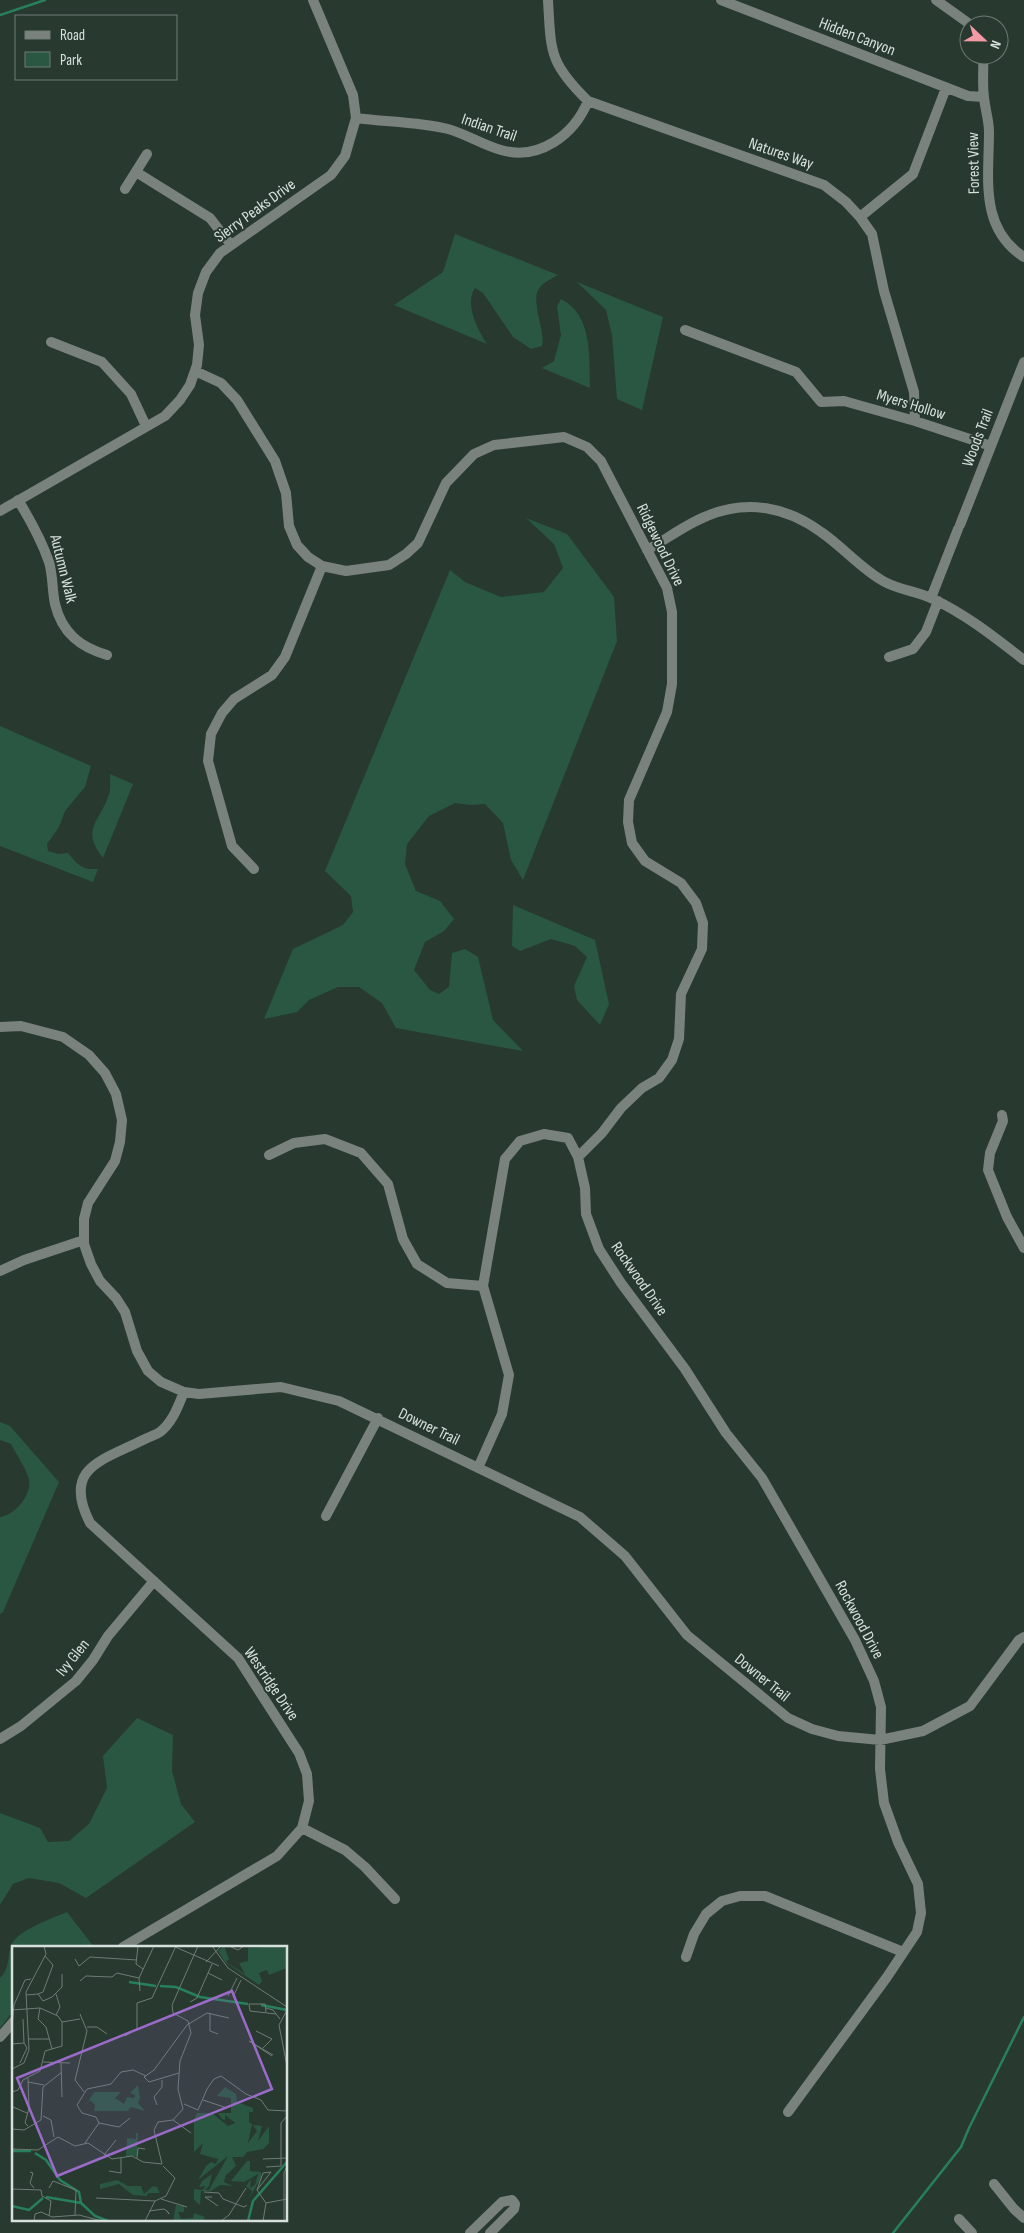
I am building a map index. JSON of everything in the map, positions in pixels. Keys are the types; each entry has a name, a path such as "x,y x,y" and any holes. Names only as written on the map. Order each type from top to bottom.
{"street":[{"name":"Sierry Peaks Drive","path":"0,512 165,416 180,400 190,385 195,371 199,345 195,314 198,293 206,272 220,253 331,175 345,156 356,118 353,95 313,0"},
{"name":"Natures Way","path":"548,0 550,47 556,62 570,83 588,101 824,185 846,202 860,217 872,234 884,291 914,392 915,421"},
{"name":"Hidden Canyon","path":"721,0 946,88 968,96 984,97"},
{"path":"936,0 959,16"},
{"name":"Forest View","path":"983,65 984,97 989,130 990,210 996,228 1005,242 1024,257"},
{"path":"860,217 913,174 946,88"},
{"name":"Indian Trail","path":"356,118 448,130 500,150 519,154 540,149 561,138 582,116 588,101"},
{"path":"125,189 147,154"},
{"path":"136,172 210,218 231,245"},
{"name":"Myers Hollow","path":"685,330 796,372 821,402 844,401 915,421 991,446"},
{"path":"51,342 102,362 130,394 146,426"},
{"name":"Woods Trail","path":"889,657 913,649 926,632 959,527 1024,362"},
{"name":"Ridgewood Drive","path":"195,371 221,382 237,400 275,462 286,493 289,526 297,545 308,557 322,566 346,571 388,565 406,554 418,543 446,483 474,454 494,445 564,437 587,447 601,461 667,588 672,612 672,684 667,712 629,800 628,822 632,843 645,861 681,883 696,903 703,923 702,949 681,994 679,1039 672,1060 658,1078 642,1088 621,1108 602,1133 578,1157"},
{"name":"Autumn Walk","path":"18,500 38,531 50,565 55,605 63,624 79,644 107,655"},
{"path":"647,550 707,516 739,508 767,508 796,515 822,532 870,573 886,583 935,600 969,617 1024,660"},
{"path":"254,869 232,846 208,761 211,734 222,713 234,698 272,675 286,656 322,566"},
{"name":"Downer Trail","path":"0,1027 21,1026 63,1037 89,1055 105,1073 116,1094 122,1120 120,1142 115,1161 88,1203 84,1220 84,1240 91,1264 100,1281 116,1298 125,1312 137,1351 148,1371 161,1382 184,1392 221,1394 281,1386 340,1401 580,1517 625,1556 687,1635 788,1718 812,1729 838,1736 880,1740 923,1731 970,1706 1021,1639"},
{"path":"1002,1115 1004,1121 990,1153 988,1170 1006,1217 1024,1248"},
{"name":"Rockwood Drive","path":"478,1468 502,1414 509,1374 483,1286 505,1159 520,1141 544,1134 568,1138 578,1157 585,1188 586,1214 599,1249 621,1283 685,1369 726,1433 762,1478 855,1640 874,1681 881,1707 880,1769 884,1804 898,1842 918,1884 921,1913 919,1922 916,1932 887,1977 788,2112"},
{"path":"269,1154 294,1143 325,1139 361,1152 388,1184 403,1239 417,1264 447,1283 483,1286"},
{"path":"0,1271 24,1260 84,1240"},
{"name":"Westridge Drive","path":"125,1946 277,1856 302,1828 309,1801 307,1774 299,1753 238,1658 90,1523 82,1506 80,1492 83,1478 93,1465 160,1432 175,1414 184,1392"},
{"path":"326,1516 378,1418"},
{"name":"Ivy Glen","path":"0,1739 21,1726 76,1681 93,1660 108,1636 154,1581"},
{"path":"302,1828 345,1850 365,1867 395,1899"},
{"path":"686,1957 694,1934 706,1914 722,1901 740,1896 765,1896 902,1952"},
{"path":"0,2037 12,2023"},
{"path":"994,2184 1014,2209 1024,2218"},
{"path":"470,2233 502,2202 512,2200 515,2204 514,2209 490,2233"},
{"path":"959,2219 972,2233"}],"green space":[{"path":"455,234 558,275 543,284 537,291 537,306 543,339 542,346 531,349 513,337 483,293 475,288 471,302 473,317 487,344 394,305 443,272"},
{"path":"577,282 663,317 642,410 617,399 612,335 606,310"},
{"path":"561,299 579,315 584,326 589,350 590,388 542,368 554,361 561,335 557,306"},
{"path":"526,518 567,534 614,597 617,641 523,880 511,860 503,823 485,804 455,803 429,816 407,844 405,864 416,891 440,901 454,919 444,931 425,942 414,970 430,990 439,994 449,987 452,953 465,949 478,957 493,1020 523,1051 396,1028 382,1003 359,987 338,987 309,1000 297,1012 264,1019 293,949 343,925 353,912 351,896 325,871 450,570 465,582 501,597 544,592 563,568 554,544"},
{"path":"0,726 91,766 85,787 65,811 59,827 47,844 48,851 58,854 68,853 81,866 88,869 98,869 93,882 0,846"},
{"path":"110,774 133,784 103,858 96,848 92,832 109,794"},
{"path":"513,905 595,940 609,1004 600,1025 577,1000 574,986 587,957 575,946 551,939 520,951 512,946"},
{"path":"0,1422 10,1426 59,1482 3,1612 0,1614 0,1517 17,1508 26,1496 29,1483 28,1476 11,1444 0,1440"},
{"path":"137,1718 173,1735 172,1771 181,1804 195,1822 86,1898 59,1883 29,1878 13,1884 0,1905 0,1813 40,1828 48,1842 69,1841 89,1824 107,1788 103,1756"},
{"path":"67,1912 93,1946 12,1946 12,2013 0,2028 0,1978 7,1967 11,1946 14,1940 35,1926"}],"waterway":[{"path":"0,15 45,0"},
{"path":"893,2233 961,2147 1024,2017"}]}
